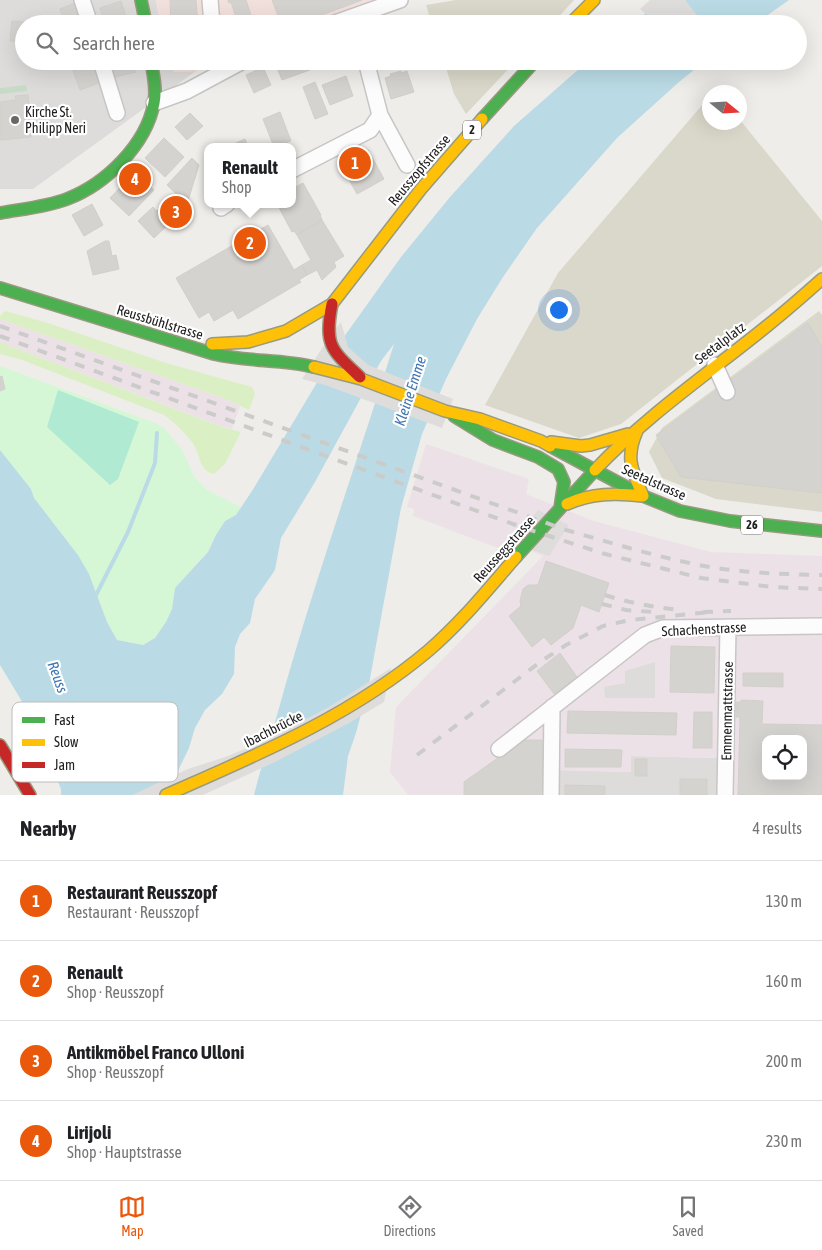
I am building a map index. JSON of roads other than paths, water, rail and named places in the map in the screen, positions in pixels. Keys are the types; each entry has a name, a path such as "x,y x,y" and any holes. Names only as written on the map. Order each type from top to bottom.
{"main road":[{"path":"142,0 144,15"},
{"path":"579,15 594,0"},
{"path":"0,213 68,199 108,175 137,142 146,125 154,103 152,70"},
{"name":"Reusszopfstrasse","path":"184,345 236,344 259,340 286,332 332,304 421,189 527,70"},
{"path":"0,206 28,207"},
{"name":"Seetalplatz","path":"637,431 672,399 767,326 822,279"},
{"name":"Reussbühlstrasse","path":"0,288 227,358 285,361 314,366 362,379"},
{"path":"767,326 813,303"},
{"name":"Reusszopfstrasse","path":"332,304 327,327 328,339 335,353 362,379"},
{"name":"2","path":"362,379 445,410"},
{"path":"445,410 480,419 541,441 595,470"},
{"path":"445,410 493,440 538,457 558,469 564,482 560,508"},
{"path":"541,441 590,445 637,431"},
{"path":"560,508 582,497 596,494 643,496 628,459 630,446 637,431"},
{"name":"Reusseggstrasse","path":"388,681 429,651 458,623 595,470 611,453 637,431"},
{"name":"Seetalstrasse","path":"595,470 643,496 668,507 692,514 762,526 822,531"},
{"name":"Ibachbrücke","path":"166,795 280,744 346,708 388,681"},
{"path":"0,745 12,765"},
{"path":"22,782 30,795"}],"street":[{"path":"82,0 87,15"},
{"path":"210,0 211,15"},
{"path":"366,15 400,0"},
{"path":"104,70 117,113"},
{"path":"154,103 187,92 214,70"},
{"path":"368,70 380,115 407,165"},
{"path":"296,168 370,130 380,115"},
{"path":"715,365 727,392"},
{"name":"Schachenstrasse","path":"499,749 645,635 663,628 822,626"},
{"name":"Emmenmattstrasse","path":"725,795 728,627"},
{"path":"551,795 552,707"}],"water":[{"path":"661,0 789,0 768,15 644,15"},
{"path":"578,70 694,70 617,138 537,228 477,319 446,379 422,434 401,508 369,684 348,756 343,795 254,795 306,616 394,344 381,361 315,482 281,538 275,570 255,599 250,623 240,634 235,647 234,674 222,694 205,710 195,728 189,748 178,771 178,702 22,702 0,665 0,450 31,489 34,498 78,555 89,574 107,622 117,640 143,645 155,638 172,609 175,588 208,552 225,521 236,515 346,334 401,257 450,197 514,126"},
{"path":"58,782 175,782 178,795 61,795"}],"waterway":[{"path":"94,599 128,532 155,463 157,433"}],"railway":[{"path":"0,326 566,530 652,554 704,566 748,572 822,575"},
{"path":"0,336 524,528 605,554 701,578 772,587 822,589"},
{"path":"605,595 679,610"},
{"path":"602,604 626,610 653,612"},
{"path":"703,612 731,611"},
{"path":"417,755 543,660 566,645 603,626 630,620 709,612"}],"place":[{"name":"Kirche St. Philipp Neri","path":"15,120"},
{"name":"Restaurant Reusszopf","path":"355,163"},
{"name":"Lirijoli","path":"135,179"},
{"name":"Antikmöbel Franco Ulloni","path":"176,212"},
{"name":"Renault","path":"250,243"}],"water label":[{"name":"Kleine Emme","path":"410,391"},
{"name":"Reuss","path":"58,677"}]}
